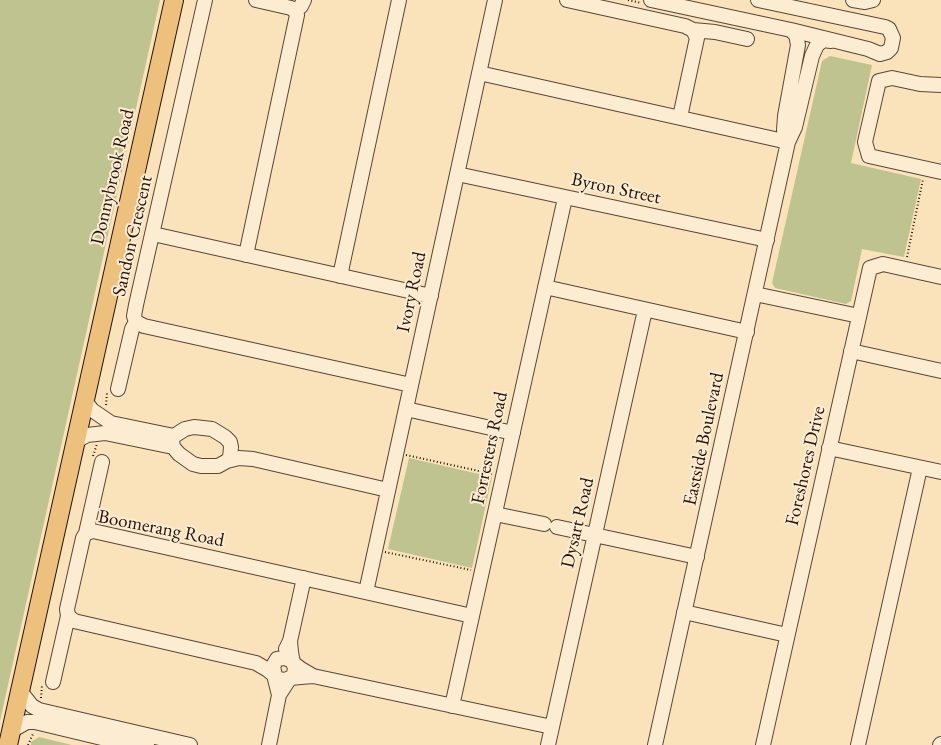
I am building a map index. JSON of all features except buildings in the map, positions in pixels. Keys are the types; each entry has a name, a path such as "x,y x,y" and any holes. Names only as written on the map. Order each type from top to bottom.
{"main road":[{"name":"Donnybrook Road","path":"10,738 174,0"},
{"name":"Donnybrook Road","path":"69,472 67,453 83,380 94,363"}],"street":[{"name":"Sandon Crescent","path":"204,0 136,305 134,316 136,322 144,326 411,386"},
{"path":"246,255 300,5 288,7 256,0"},
{"path":"340,276 399,0"},
{"name":"Ivory Road","path":"366,592 495,0"},
{"path":"567,0 685,26 693,30 715,32 747,39"},
{"path":"651,0 791,30 868,49 880,54 887,52 891,48 893,38 889,29 884,27 758,0"},
{"path":"853,0 864,2 873,0"},
{"path":"680,117 696,38 693,30"},
{"name":"Eastside Boulevard","path":"788,142 784,130 785,116 798,45 796,35 791,30"},
{"name":"Eastside Boulevard","path":"655,745 788,142 795,127 812,56 817,45 822,40 831,40"},
{"path":"480,73 788,142"},
{"path":"941,85 920,84 892,78 879,81 865,142 869,156 941,172"},
{"name":"Byron Street","path":"457,174 767,240"},
{"name":"Forresters Road","path":"452,706 565,198"},
{"path":"153,234 431,296"},
{"name":"Foreshores Drive","path":"768,744 787,635 870,268 883,264 941,277"},
{"path":"545,287 747,332"},
{"path":"755,294 859,316"},
{"name":"Dysart Road","path":"548,745 646,310"},
{"path":"118,389 132,329 136,322"},
{"path":"851,351 941,371"},
{"path":"85,401 92,410 111,423 174,442"},
{"path":"406,409 513,433"},
{"path":"174,442 185,429 202,427 219,432 240,452 253,459"},
{"path":"76,441 86,435 105,433 174,442"},
{"path":"174,442 179,454 193,464 218,466 239,458 253,459 388,490"},
{"path":"227,461 232,452 230,442"},
{"path":"829,448 941,472"},
{"path":"86,533 102,462"},
{"path":"858,745 920,468"},
{"path":"495,514 697,558"},
{"name":"Boomerang Road","path":"53,682 83,538 86,533 93,531 472,616"},
{"path":"279,695 273,666 290,641 304,578"},
{"path":"684,612 787,635"},
{"path":"68,616 74,621 256,663 288,658 313,676"},
{"path":"269,745 279,695 295,670 290,641"},
{"path":"256,663 281,680 313,676 552,727"},
{"path":"20,691 32,706 39,710 190,745"},
{"path":"10,738 27,722 35,722 106,739 147,745"}],"path":[{"path":"904,269 926,169"},
{"path":"396,452 503,476"},
{"path":"376,550 482,573"}],"green space":[{"path":"0,0 160,0 0,721"},
{"path":"830,56 872,65 851,163 921,179 904,257 862,249 851,301 846,304 775,288 772,283 822,61"},
{"path":"409,458 492,477 472,568 388,549"},
{"path":"39,737 72,745 31,745 31,742"}]}
